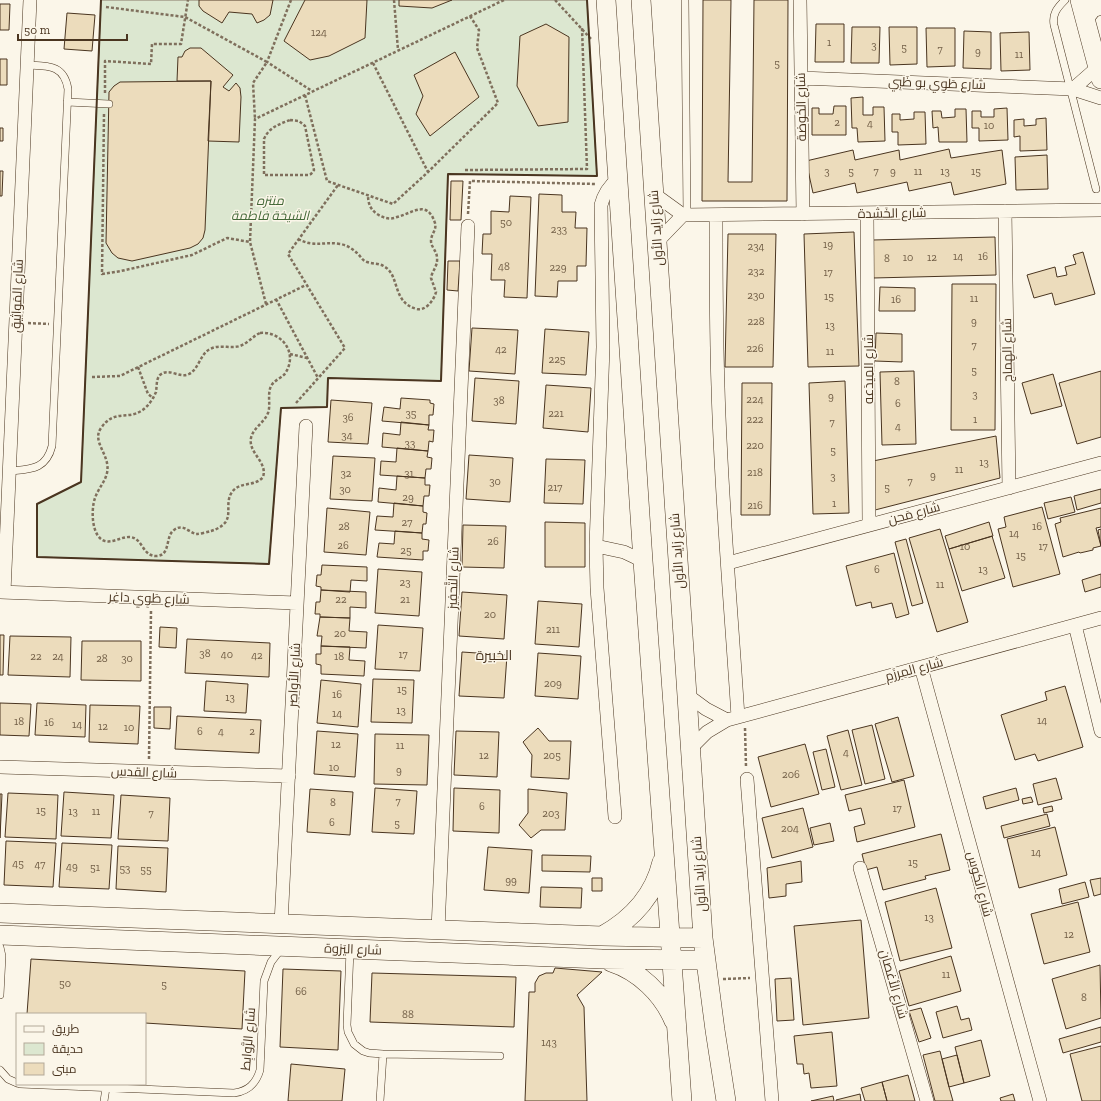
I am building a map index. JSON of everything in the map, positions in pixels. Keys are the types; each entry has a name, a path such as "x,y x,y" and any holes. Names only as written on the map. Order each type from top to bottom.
{"main road":[{"path":"606,0 610,58 614,182 682,1101"},
{"name":"شارع زايد الأول","path":"642,3 703,938 726,1101"},
{"path":"1099,73 1082,8 1092,8 1101,5"},
{"path":"602,936 625,921 644,902 656,880 664,855"},
{"name":"شارع اليَزوة","path":"0,913 602,936 703,938"},
{"name":"شارع اليَزوة","path":"0,935 602,959 706,960"},
{"path":"602,959 626,968 647,983 665,1004 677,1029"}],"street":[{"name":"شارع المَواثِيق","path":"2,592 10,471 30,0"},
{"name":"شارع الخَوضة","path":"800,0 803,214"},
{"path":"1071,88 1099,73"},
{"name":"شارع طَوِي بو ظَبِي","path":"801,78 1071,88 1101,98"},
{"path":"614,182 603,198 601,205 603,354 596,509 596,546 597,588 615,817"},
{"path":"654,194 685,215 657,242"},
{"name":"شارع الخَشدة","path":"685,215 1101,210"},
{"name":"شارع الهِماج","path":"1005,211 1009,488"},
{"name":"شارع المِيدَعه","path":"867,213 868,525"},
{"path":"687,695 706,709 736,717 718,388 716,215"},
{"name":"شارع التَّحفِيز","path":"438,930 468,226"},
{"name":"شارع الأواصِر","path":"281,924 306,426"},
{"name":"شارع مَحن","path":"728,563 1101,463"},
{"path":"596,546 624,552 643,561"},
{"name":"شارع طَوِي داغِر","path":"2,592 297,603"},
{"name":"شارع المِرزَم","path":"691,748 707,732 736,717 1101,618"},
{"path":"1075,625 1101,731"},
{"name":"شارع الكوس","path":"921,667 1040,1101"},
{"name":"شارع القدس","path":"0,767 288,776"},
{"path":"747,779 772,1101"},
{"name":"شارع الأغصان","path":"860,868 927,1101"}],"lane":[{"path":"685,0 685,215"},
{"path":"1065,0 1056,11 1053,20 1096,189"},
{"path":"10,471 35,468 46,460 52,446 67,102 67,82 60,71 48,66 27,65"},
{"path":"67,102 107,104"},
{"path":"0,947 2,956 0,995"},
{"name":"شارع الرَّوابِط","path":"40,1085 234,1093 240,1092 251,1086 255,1082 260,1070 264,980 271,962 283,947"},
{"path":"350,949 347,1026 348,1032 354,1044 369,1053 500,1056"},
{"path":"380,1101 383,1054"},
{"name":"شارع الرَّوابِط","path":"0,1070 8,1079 16,1083"},
{"path":"104,1101 106,1088"}],"path":[{"path":"188,0 181,44 152,44 151,64 105,61 107,104 102,274 192,255 227,238 250,242"},
{"path":"266,304 250,242 255,119 253,83 266,62 291,0"},
{"path":"394,0 398,50"},
{"path":"493,0 495,4"},
{"path":"255,119 504,0"},
{"path":"555,0 610,58"},
{"path":"106,7 185,17 266,62 312,92"},
{"path":"305,95 327,181 393,204 428,172 498,103 477,48 479,30 470,16"},
{"path":"465,170 587,169 582,28"},
{"path":"373,63 428,172"},
{"path":"290,120 296,120 302,123 307,130 314,170 313,172 309,175 264,175 264,139 269,131 274,127 290,120"},
{"path":"468,226 470,181 614,182"},
{"path":"296,404 344,348 288,254 338,184"},
{"path":"298,239 311,244 330,243 345,245 355,251 366,262 382,265 390,270 396,289 404,301 410,306 418,309 424,308 432,301 436,292 431,278 437,264 436,253 431,242 435,228 432,216 428,211 421,209 393,218 382,216 372,210 369,206 368,195"},
{"path":"92,377 120,376 306,285"},
{"path":"276,299 318,378"},
{"path":"16,322 57,324"},
{"path":"260,333 267,333 278,337 283,341 290,354 286,373 274,383 270,390 270,406 266,418 254,430 251,438 252,447 264,469 263,477 258,482 240,485 230,494 228,517 224,524 200,534 195,534 182,528 176,529 169,535 167,547 160,556 155,556 146,552 140,542 134,538 129,537 104,541 100,538 94,528 92,513 95,497 105,479 107,472 107,458 99,442 98,433 100,429 112,418 135,414 146,408 156,392 158,377 161,374 168,372 181,375 194,371 206,352 215,347 236,347 247,342 260,333"},
{"path":"290,354 307,358"},
{"path":"138,367 148,394 153,398"},
{"path":"149,772 151,611"},
{"path":"736,717 747,779"},
{"path":"723,979 762,977"}],"green space":[{"name":"منتزه الشيخة فاطمة","path":"101,0 587,0 597,176 448,174 441,381 328,378 327,407 281,408 269,564 37,557 37,504 81,482"}],"building":[{"path":"199,0 273,0 270,15 264,20 257,23 252,14 229,12 222,23 203,11 199,6"},
{"path":"305,0 367,0 365,38 329,56 310,60 284,41"},
{"path":"399,0 452,0 432,8 399,6"},
{"path":"703,0 731,0 728,182 752,182 754,0 788,0 787,201 702,201"},
{"path":"0,4 10,4 9,30 0,30"},
{"path":"67,13 95,15 92,51 64,49"},
{"path":"546,24 569,37 568,122 538,126 517,86 520,36"},
{"path":"816,24 844,24 844,62 815,62"},
{"path":"852,27 880,27 879,63 851,63"},
{"path":"889,27 917,27 917,64 890,65"},
{"path":"926,28 955,28 955,66 927,67"},
{"path":"964,31 991,32 991,69 963,68"},
{"path":"1029,32 1030,70 1001,71 1000,33"},
{"path":"190,48 201,48 233,75 223,87 229,91 236,83 240,88 239,142 208,141 211,81 177,81 178,57 182,57 185,51"},
{"path":"455,52 479,97 430,136 416,114 423,96 414,75"},
{"path":"0,59 7,59 7,85 0,85"},
{"path":"211,81 205,230 203,238 198,244 190,248 132,261 118,258 112,253 106,243 109,92 120,82"},
{"path":"863,97 863,115 873,115 873,107 884,107 885,141 858,142 857,128 852,128 851,98"},
{"path":"834,106 846,106 846,135 812,135 812,108 819,108 819,114 833,114"},
{"path":"1007,108 1008,140 979,141 979,128 972,128 972,111 981,111 981,117 994,117 994,109"},
{"path":"955,109 966,109 967,142 939,142 938,127 933,128 932,111 941,111 942,118 955,117"},
{"path":"914,112 925,112 926,144 898,145 898,132 892,132 892,114 900,114 900,120 914,119"},
{"path":"1046,118 1047,150 1020,151 1020,136 1014,137 1014,120 1024,119 1024,126 1036,125 1036,119"},
{"path":"0,128 3,128 3,141 0,141"},
{"path":"949,149 951,158 1002,150 1006,184 954,195 951,182 909,191 907,182 857,193 855,183 813,193 806,161 853,150 855,160 899,150 900,160"},
{"path":"1047,155 1048,189 1016,190 1015,157"},
{"path":"0,171 3,171 2,196 0,196"},
{"path":"451,181 463,181 461,220 450,220"},
{"path":"539,194 562,195 562,212 576,212 575,228 587,228 586,266 577,266 577,281 558,281 557,297 535,296"},
{"path":"510,196 531,197 527,298 504,297 505,280 491,280 492,254 482,254 483,234 491,234 491,211 509,212"},
{"path":"854,232 859,366 808,367 804,234"},
{"path":"728,234 776,234 773,367 725,367"},
{"path":"995,237 996,275 873,278 873,240"},
{"path":"1083,252 1095,294 1055,305 1052,293 1034,298 1027,275 1055,267 1057,277 1067,275 1065,267 1076,264 1073,255"},
{"path":"448,261 460,261 458,291 447,290"},
{"path":"952,284 996,284 995,430 951,430"},
{"path":"880,287 915,288 915,311 879,311"},
{"path":"472,328 518,330 515,374 469,371"},
{"path":"545,329 589,332 586,375 542,373"},
{"path":"876,333 902,334 902,362 875,361"},
{"path":"914,371 916,444 882,445 880,372"},
{"path":"1101,371 1101,437 1077,444 1059,383"},
{"path":"1053,374 1062,406 1031,414 1022,383"},
{"path":"475,378 519,381 516,424 472,421"},
{"path":"845,381 849,513 813,514 809,383"},
{"path":"742,383 772,383 770,515 741,515"},
{"path":"546,385 591,388 588,432 543,428"},
{"path":"401,398 430,400 430,403 434,404 433,415 429,415 429,425 382,421 384,407 400,409"},
{"path":"331,400 372,403 368,444 328,442"},
{"path":"401,422 429,425 428,430 434,430 433,442 429,441 428,451 382,447 383,433 400,435"},
{"path":"996,436 1000,478 875,510 873,461"},
{"path":"397,448 428,451 427,457 432,458 431,469 426,469 425,478 380,475 381,461 396,462"},
{"path":"469,455 513,458 510,502 466,499"},
{"path":"333,456 375,458 372,501 330,499"},
{"path":"546,459 585,460 583,504 544,503"},
{"path":"397,476 425,478 425,485 430,485 429,496 424,496 423,506 378,502 379,488 396,490"},
{"path":"1101,489 1101,503 1077,510 1074,496"},
{"path":"1071,497 1075,512 1048,519 1044,503"},
{"path":"394,503 423,506 423,512 427,513 426,524 423,524 422,533 375,530 377,516 393,517"},
{"path":"1042,507 1060,574 1013,587 998,529 1006,527 1004,517"},
{"path":"327,508 370,512 366,555 324,552"},
{"path":"1101,508 1101,527 1096,528 1101,546 1093,548 1093,550 1079,552 1063,557 1055,524 1061,522 1060,518"},
{"path":"545,522 585,523 585,567 545,567"},
{"path":"989,522 993,536 949,549 945,536"},
{"path":"463,525 506,526 504,568 462,567"},
{"path":"940,529 968,622 937,632 909,538"},
{"path":"1101,529 1101,546 1098,530"},
{"path":"395,531 422,533 422,539 429,540 428,551 423,551 423,560 377,557 379,543 394,544"},
{"path":"992,536 1005,578 962,591 949,549"},
{"path":"906,539 923,603 912,606 895,542"},
{"path":"894,553 909,614 896,618 892,603 872,608 871,602 856,606 846,566"},
{"path":"322,565 367,567 367,581 351,580 350,592 321,590 321,587 316,586 317,575 321,575"},
{"path":"378,569 422,572 419,616 375,613"},
{"path":"1101,574 1101,587 1085,592 1082,580"},
{"path":"321,590 366,592 366,608 350,607 350,618 320,617 320,614 315,614 316,602 320,602"},
{"path":"462,592 507,595 504,639 459,636"},
{"path":"538,601 582,604 579,647 535,644"},
{"path":"320,617 350,618 349,631 367,632 366,648 321,646 322,636 317,636"},
{"path":"378,625 423,628 420,671 375,669"},
{"path":"160,627 177,628 176,648 159,647"},
{"path":"0,635 4,635 3,675 0,675"},
{"path":"10,636 71,637 70,677 8,675"},
{"path":"187,639 270,643 269,677 185,673"},
{"path":"82,641 141,641 141,681 81,680"},
{"path":"321,646 350,647 349,660 365,661 364,676 321,674 321,665 316,664 316,654 321,654"},
{"path":"462,652 507,655 504,698 459,696"},
{"path":"538,653 581,656 578,699 535,696"},
{"path":"373,679 414,680 412,723 371,722"},
{"path":"321,680 361,684 358,727 317,723"},
{"path":"206,681 248,684 246,713 204,711"},
{"path":"1065,686 1083,747 1038,761 1035,754 1015,760 1001,715 1047,700 1045,692"},
{"path":"0,703 31,704 29,736 0,735"},
{"path":"37,703 86,705 85,737 35,735"},
{"path":"90,705 140,706 138,744 89,742"},
{"path":"154,707 171,707 170,729 154,728"},
{"path":"177,716 261,720 259,753 175,749"},
{"path":"898,717 914,776 892,782 875,724"},
{"path":"872,725 885,779 865,784 852,730"},
{"path":"538,728 549,741 571,741 569,779 531,777 532,755 523,742"},
{"path":"848,730 862,785 841,790 827,736"},
{"path":"317,731 358,734 355,777 314,774"},
{"path":"456,731 499,732 497,777 454,775"},
{"path":"375,734 429,735 427,785 374,784"},
{"path":"805,744 819,794 771,807 758,757"},
{"path":"826,749 835,787 822,790 813,752"},
{"path":"1056,778 1062,799 1038,805 1033,784"},
{"path":"904,780 915,827 857,842 854,827 865,824 861,808 849,811 845,795"},
{"path":"375,788 417,791 414,834 372,832"},
{"path":"454,788 500,790 499,833 453,831"},
{"path":"1016,788 1019,800 986,809 983,797"},
{"path":"310,789 353,792 350,835 307,832"},
{"path":"528,789 567,793 565,830 541,830 531,838 519,825 528,813"},
{"path":"64,792 114,795 111,838 61,836"},
{"path":"8,793 58,795 56,839 5,837"},
{"path":"0,794 2,794 0,838"},
{"path":"121,795 170,798 168,841 118,839"},
{"path":"1031,797 1033,802 1023,804 1022,799"},
{"path":"1052,806 1053,811 1044,813 1043,808"},
{"path":"803,808 813,847 772,858 762,818"},
{"path":"1047,814 1050,826 1004,838 1001,826"},
{"path":"830,823 834,841 814,845 810,828"},
{"path":"1055,827 1067,875 1019,888 1007,839"},
{"path":"941,834 950,870 925,876 926,879 883,890 877,867 866,870 862,854"},
{"path":"6,841 56,843 53,887 4,885"},
{"path":"62,843 112,845 109,889 59,887"},
{"path":"118,846 168,848 166,892 116,889"},
{"path":"488,847 532,850 529,893 484,890"},
{"path":"542,855 591,856 590,872 542,871"},
{"path":"801,861 802,882 786,884 786,896 769,898 767,868"},
{"path":"592,878 602,878 602,891 592,891"},
{"path":"1101,878 1101,894 1094,896 1090,880"},
{"path":"1085,882 1089,897 1062,904 1059,889"},
{"path":"541,887 582,888 581,908 540,907"},
{"path":"936,888 952,948 900,961 885,902"},
{"path":"1078,902 1090,952 1044,964 1031,914"},
{"path":"861,920 869,1018 803,1025 794,926"},
{"path":"951,956 961,991 909,1006 899,971"},
{"path":"31,959 245,971 242,1029 146,1023 146,1013 27,1013"},
{"path":"1100,965 1101,1018 1066,1029 1052,979"},
{"path":"555,968 602,972 577,995 584,1007 587,1101 525,1101 529,992 535,992 535,983 539,976 546,973 553,973"},
{"path":"283,969 341,971 338,1050 280,1047"},
{"path":"372,973 516,977 514,1027 370,1022"},
{"path":"791,978 794,1020 777,1021 775,979"},
{"path":"957,1006 961,1020 969,1018 972,1030 943,1038 936,1012"},
{"path":"921,1008 931,1038 919,1042 909,1011"},
{"path":"1101,1027 1101,1042 1063,1053 1059,1039"},
{"path":"832,1032 837,1086 811,1088 809,1073 804,1074 803,1064 797,1064 794,1036"},
{"path":"981,1040 990,1076 964,1083 955,1047"},
{"path":"1101,1046 1101,1101 1082,1101 1070,1054"},
{"path":"940,1051 953,1101 935,1101 923,1055"},
{"path":"957,1055 964,1083 949,1087 942,1059"},
{"path":"291,1064 345,1069 342,1101 288,1101"},
{"path":"908,1075 915,1101 887,1101 882,1082"},
{"path":"882,1082 887,1101 865,1101 861,1088"},
{"path":"860,1094 861,1101 836,1101 836,1100"},
{"path":"1013,1094 1015,1101 1001,1101 1000,1098"},
{"path":"833,1096 834,1101 811,1101"}],"wall":[{"path":"101,0 81,482 37,504 37,557 269,564 281,408 327,407 328,378 441,381 448,174 597,176 587,0"}],"district":[{"name":"الخبيرة","path":"494,655"}]}
